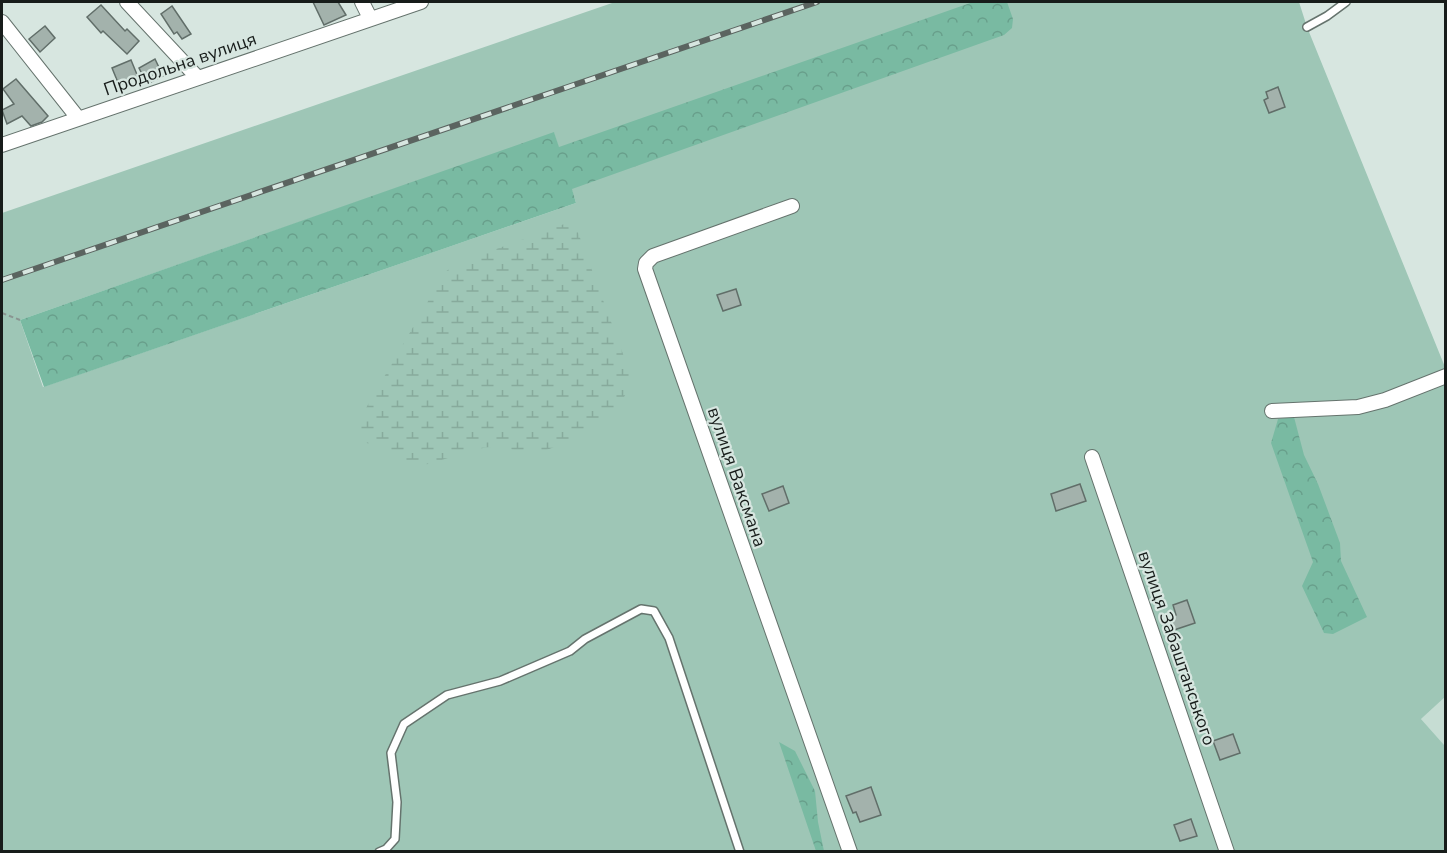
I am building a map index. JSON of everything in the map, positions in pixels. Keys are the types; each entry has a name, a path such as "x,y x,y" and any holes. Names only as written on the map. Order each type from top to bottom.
{"street":[{"path":"127,2 197,77"},
{"path":"362,2 370,18"},
{"name":"Продольна вулиця","path":"2,145 421,2"},
{"path":"2,22 78,118"},
{"name":"вулиця Ваксмана","path":"792,206 653,256 646,262 645,269 849,852"},
{"path":"1272,411 1358,407 1385,400 1446,376"},
{"name":"вулиця Забаштанського","path":"1092,457 1227,852"}],"lane":[{"path":"1307,27 1328,16 1346,2"},
{"path":"379,852 386,849 395,839 397,802 391,753 404,723 447,694 500,681 570,651 585,639 641,609 654,611 669,638 740,852"}],"path":[{"path":"2,314 20,320"}],"shaded area":[{"path":"1445,697 1445,746 1421,719"}],"green space":[{"path":"615,2 1299,2 1307,27 1445,367 1445,697 1421,719 1445,746 1445,851 2,851 2,213","holes":["554,133 576,203 43,387 20,320"]},
{"path":"973,2 1007,2 1013,19 1012,28 1004,35 572,189 576,203 44,387 20,320 554,132 559,147"},
{"path":"567,223 576,227 630,373 630,385 612,411 581,434 550,449 538,452 490,447 420,466 412,465 365,442 359,425 362,415 445,272 458,263"},
{"path":"1294,417 1304,455 1318,484 1340,543 1341,561 1367,617 1333,634 1324,633 1302,586 1313,562 1271,443 1278,419"},
{"path":"779,742 795,751 815,791 824,851 816,851"}],"building":[{"path":"313,2 338,2 346,15 324,25"},
{"path":"101,5 125,31 127,29 139,41 127,54 103,31 101,33 87,17"},
{"path":"172,6 191,34 182,39 177,32 174,34 161,14"},
{"path":"45,26 55,38 40,52 29,39"},
{"path":"155,59 163,76 147,84 139,68"},
{"path":"131,60 138,77 119,85 112,68"},
{"path":"16,79 48,116 42,122 31,126 22,116 7,124 2,110 14,104 3,89"},
{"path":"1278,87 1285,107 1269,113 1264,100 1268,98 1266,92"},
{"path":"736,289 741,305 723,311 717,295"},
{"path":"1080,484 1086,501 1056,511 1051,494"},
{"path":"783,486 789,503 769,511 762,494"},
{"path":"1187,600 1195,623 1174,630 1169,617 1176,615 1173,605"},
{"path":"1233,734 1240,753 1220,760 1213,741"},
{"path":"871,787 881,815 860,822 856,812 853,813 846,796"},
{"path":"1191,819 1197,836 1180,841 1174,825"}],"railway":[{"path":"2,280 817,2"}]}
